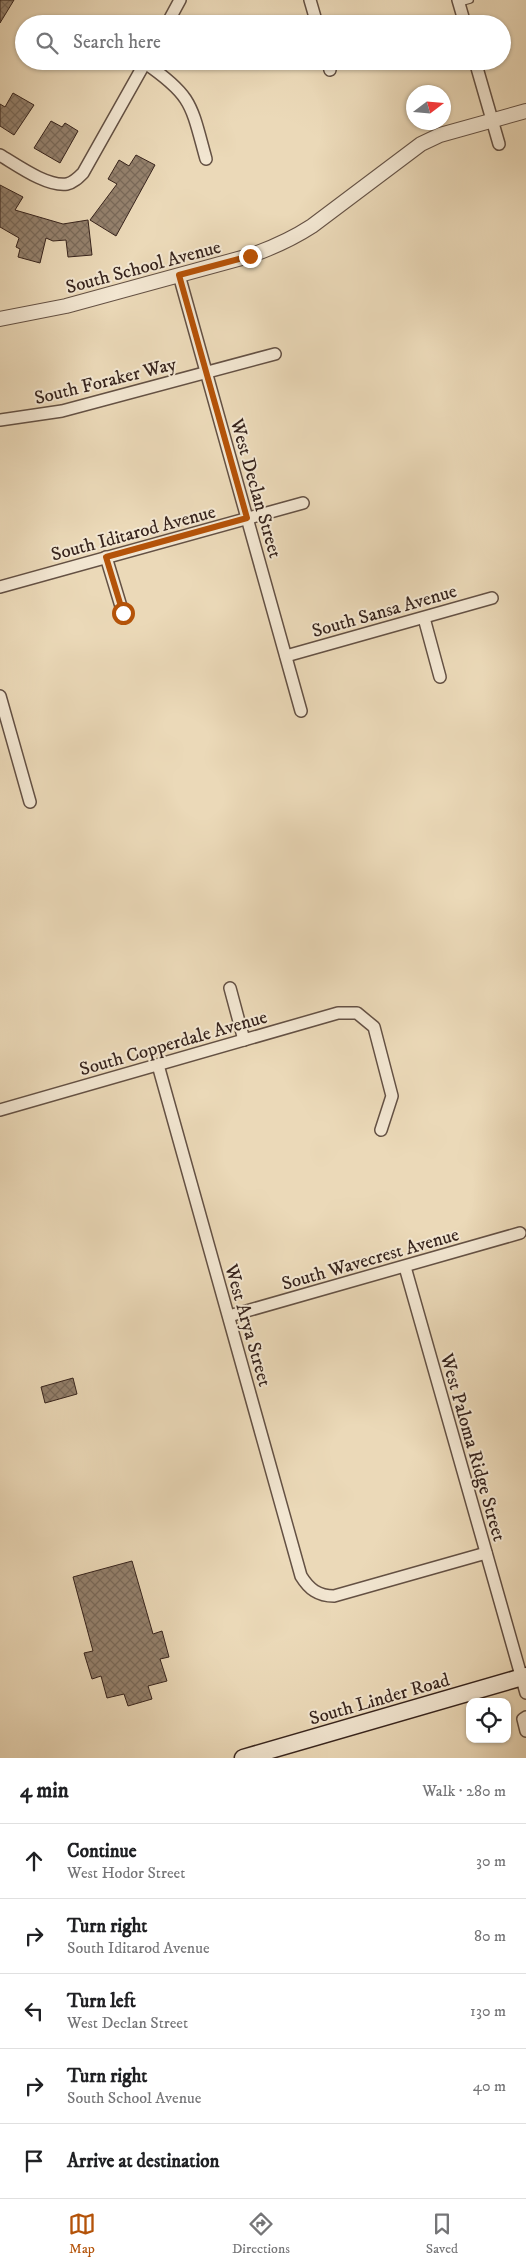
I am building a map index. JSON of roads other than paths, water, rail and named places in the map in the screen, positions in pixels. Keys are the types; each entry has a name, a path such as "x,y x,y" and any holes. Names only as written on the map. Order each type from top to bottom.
{"main road":[{"name":"South Linder Road","path":"243,1758 525,1682"}],"street":[{"path":"172,15 180,0"},
{"path":"310,0 314,15"},
{"path":"462,1 464,15"},
{"path":"0,155 50,183 69,184 76,180 83,174 142,70"},
{"path":"157,70 184,94 191,107 206,159"},
{"path":"478,70 499,144"},
{"name":"South School Avenue","path":"0,319 66,306 250,256 294,238 421,144 440,135 526,111"},
{"name":"West Declan Street","path":"179,275 301,711"},
{"name":"South Foraker Way","path":"0,420 62,411 275,354"},
{"name":"South Iditarod Avenue","path":"0,586 303,503"},
{"path":"106,557 123,613"},
{"name":"South Sansa Avenue","path":"286,656 492,598"},
{"path":"424,618 440,677"},
{"path":"0,696 30,802"},
{"path":"0,743 12,739"},
{"path":"230,988 244,1040"},
{"name":"South Copperdale Avenue","path":"0,1110 338,1013 357,1013 374,1027 392,1096 380,1130"},
{"name":"West Arya Street","path":"158,1065 301,1576 314,1591 324,1596 334,1596 486,1553"},
{"name":"South Wavecrest Avenue","path":"229,1316 520,1233"},
{"name":"West Paloma Ridge Street","path":"405,1267 486,1553 525,1682"},
{"path":"526,1717 523,1719 526,1731"}]}
